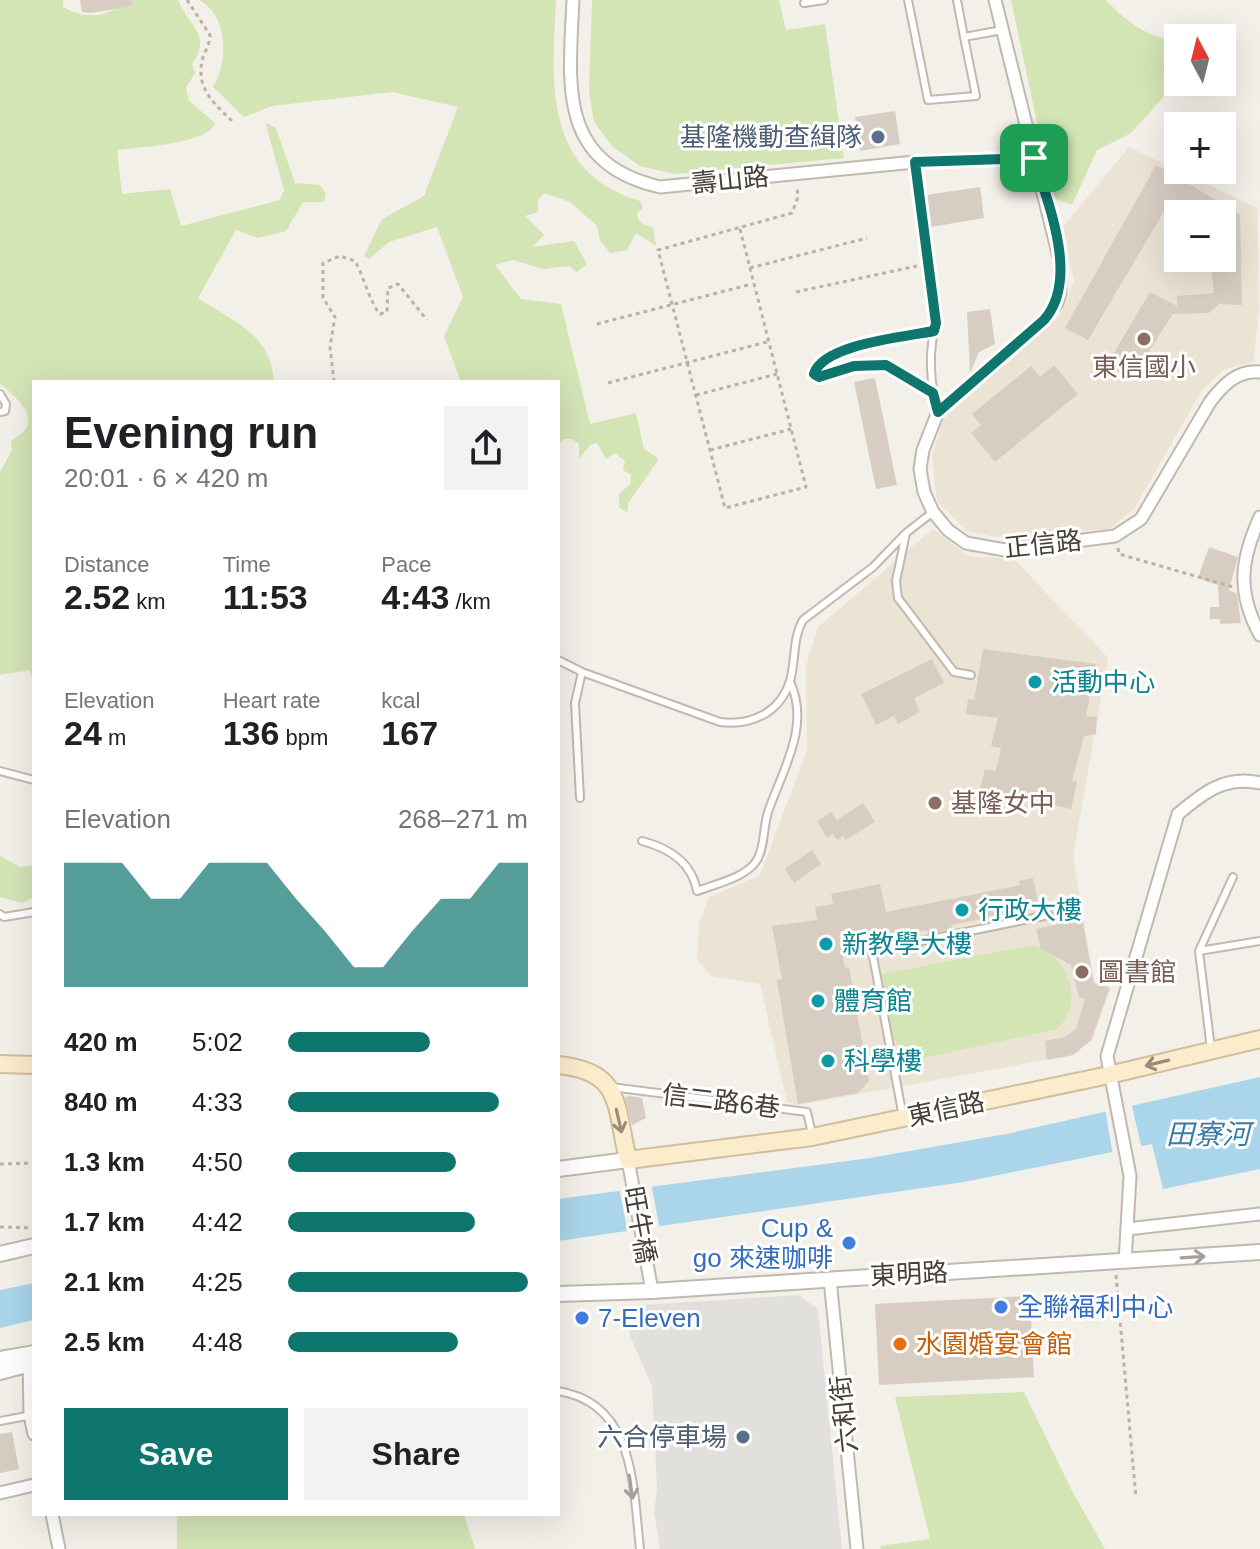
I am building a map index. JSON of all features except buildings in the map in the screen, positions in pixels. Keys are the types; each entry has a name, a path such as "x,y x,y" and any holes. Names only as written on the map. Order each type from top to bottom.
{"main road":[{"name":"東信路","path":"628,1160 812,1137 1109,1075 1260,1039"},
{"path":"0,1064 32,1065"},
{"path":"560,1065 593,1071 611,1087 628,1160"}],"street":[{"name":"壽山路","path":"573,0 572,104 582,134 603,161 631,179 660,187 915,162 1034,158"},
{"name":"正信路","path":"995,0 1060,261 1061,284 1057,303 1044,320 938,412 923,450 920,469 924,492 933,512 948,530 966,543 985,549 1005,550 1115,536 1141,519 1210,402 1223,386 1238,375 1260,372"},
{"path":"1260,517 1242,568 1248,609 1260,635"},
{"path":"1125,1262 1131,1195 1127,1157 1107,1056 1178,814 1207,790 1226,781 1260,783"},
{"path":"560,1169 628,1160"},
{"name":"旺牛橋","path":"628,1160 652,1291"},
{"path":"1127,1229 1260,1214"},
{"path":"0,1254 32,1246"},
{"name":"東明路","path":"560,1294 652,1291 1260,1252"},
{"name":"六和街","path":"830,1279 857,1549"},
{"path":"0,1359 32,1358"},
{"path":"0,1372 32,1358"},
{"path":"32,1358 32,1415"},
{"path":"0,1493 32,1485"},
{"path":"52,1516 59,1549"}],"lane":[{"path":"804,3 824,0"},
{"path":"908,0 928,100 976,96 957,0"},
{"path":"964,37 1002,30"},
{"path":"915,162 936,323 933,393 938,412"},
{"path":"933,393 886,365 854,366 819,377 814,374 821,361 847,349 934,331"},
{"path":"0,394 6,404 5,411 0,412"},
{"path":"560,661 582,672 730,723 754,720 768,713 790,682 797,630 803,620 873,567 906,533 933,512"},
{"path":"906,533 896,581 898,598 954,672 971,675"},
{"path":"580,798 575,703 582,672"},
{"path":"642,841 669,851 683,862 695,879 697,891 739,876 756,862 768,813 793,749 797,717 795,692 790,682"},
{"path":"0,771 32,779"},
{"path":"1211,1050 1199,951 1233,877"},
{"path":"0,914 4,917 32,912"},
{"path":"903,1117 872,951 1049,915"},
{"path":"1199,951 1260,941"},
{"name":"信二路6巷","path":"611,1087 807,1112 812,1137"},
{"path":"560,1391 573,1394 606,1412 619,1433 627,1456 640,1549"},
{"path":"0,1421 32,1415"}],"path":[{"path":"187,0 210,35 201,67 203,88 234,123"},
{"path":"740,229 806,487 725,508 658,250 792,213 798,197 794,173"},
{"path":"750,268 867,238"},
{"path":"334,380 330,347 335,317 323,298 323,263 340,256 355,261 380,314 387,312 388,288 398,284 427,320"},
{"path":"796,292 928,264"},
{"path":"597,324 754,283"},
{"path":"608,383 769,342"},
{"path":"696,395 777,374"},
{"path":"710,450 791,429"},
{"path":"1115,536 1119,554 1244,590"},
{"path":"0,1164 32,1163"},
{"path":"0,1227 32,1228"},
{"path":"1125,1262 1117,1271 1116,1279 1136,1498"}],"shaded area":[{"name":"東信國小","path":"1129,147 1164,164 1164,184 1207,184 1257,208 1259,310 1253,362 1225,369 1202,390 1134,509 1109,529 995,537 967,531 937,501 932,457 944,418 1060,315 1074,281 1062,228"},
{"name":"基隆女中","path":"933,529 968,556 1014,559 1108,658 1073,856 1094,982 1110,988 1092,1040 1073,1055 798,1105 787,1102 760,984 711,976 697,959 699,923 709,897 760,875 807,750 806,666 818,627"},
{"name":"六合停車場","path":"798,1295 818,1309 842,1549 660,1549 654,1512 657,1488 652,1386 630,1336 628,1306"}],"green space":[{"path":"0,0 63,0 63,7 80,14 96,15 112,11 129,0 178,0 197,30 200,45 192,64 195,73 186,88 189,101 215,123 210,130 187,140 117,150 122,194 170,189 181,226 280,200 284,190 265,122 276,128 295,183 320,185 326,194 324,202 303,202 286,231 258,238 236,230 198,298 248,330 258,340 266,351 274,380 32,380 32,678 30,670 0,675 0,472 12,450 11,441 27,427 28,420 23,406 0,384"},
{"path":"199,0 556,0 555,92 569,146 585,169 608,187 640,201 643,208 637,213 638,219 653,227 656,246 636,233 627,250 610,253 600,240 597,226 570,202 544,193 538,200 538,212 525,216 544,235 532,247 574,241 587,264 577,272 569,266 543,269 513,260 495,265 521,299 561,304 590,424 636,413 644,449 659,459 628,503 628,513 619,507 619,494 630,484 631,475 623,470 625,461 615,453 606,459 597,443 591,444 579,459 579,444 572,439 564,439 560,443 560,380 460,380 444,336 463,297 437,227 389,242 369,259 364,256 382,219 424,196 458,107 392,92 272,106 244,117 213,87 222,65 223,40 216,16"},
{"path":"592,0 779,0 786,30 825,24 844,158 675,174 640,166 613,147 594,122 589,91"},
{"path":"1011,0 1106,0 1138,28 1164,38 1164,96 1131,133 1097,150 1072,205 1053,198"},
{"path":"0,856 20,867 32,865 32,898 22,903 0,897"},
{"path":"1034,945 1056,959 1069,981 1070,1006 1057,1029 928,1057 916,1056 897,1044 886,1024 884,1013 887,989 876,990 873,976"},
{"path":"1024,1392 1071,1489 1105,1549 881,1549 880,1546 930,1539 895,1397"},
{"path":"177,1516 465,1516 475,1549 177,1549"}],"water":[{"name":"田寮河","path":"1260,1077 1260,1169 1163,1189 1152,1144 964,1182 560,1241 560,1199 870,1158 1006,1134"},
{"path":"32,1283 32,1320 0,1328 0,1290"}],"pier":[{"path":"1131,1102 1142,1150 1113,1156 1105,1108"},
{"path":"651,1183 660,1230 628,1234 619,1187"}],"place":[{"name":"基隆機動查緝隊","path":"878,137"},
{"name":"東信國小","path":"1144,339"},
{"name":"活動中心","path":"1035,682"},
{"name":"基隆女中","path":"935,803"},
{"name":"行政大樓","path":"962,910"},
{"name":"新教學大樓","path":"826,944"},
{"name":"圖書館","path":"1082,972"},
{"name":"體育館","path":"818,1001"},
{"name":"科學樓","path":"828,1061"},
{"name":"Cup & go 來速咖啡","path":"849,1243"},
{"name":"全聯福利中心","path":"1001,1307"},
{"name":"7-Eleven","path":"582,1318"},
{"name":"水園婚宴會館","path":"900,1344"},
{"name":"六合停車場","path":"743,1437"}],"route":[{"path":"1034,158 1048,203 1061,273 1057,303 1044,320 938,412 933,393 886,365 854,366 819,377 814,374 821,361 847,349 934,331 936,323 915,162 1034,158"}]}
